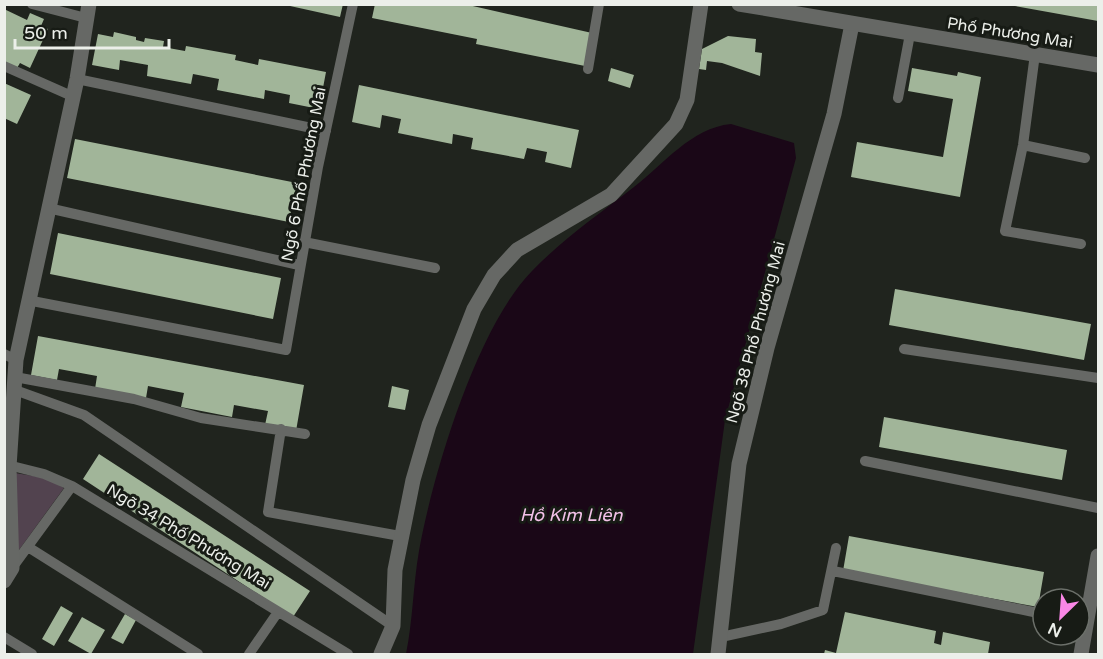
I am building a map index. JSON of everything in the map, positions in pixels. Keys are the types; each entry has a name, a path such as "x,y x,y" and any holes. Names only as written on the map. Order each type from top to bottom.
{"street":[{"path":"381,654 393,626 394,570 400,536 429,425 474,309 494,275 517,250 611,195 676,124 687,100 701,4"},
{"name":"Phố Phương Mai","path":"739,4 781,8 852,24 1098,65"},
{"path":"8,575 7,465 15,383 10,357 27,300 74,97 87,11"},
{"name":"Ngõ 38 Phố Phương Mai","path":"718,654 739,464 767,348 834,114 852,24"},
{"path":"1091,588 1098,562"}],"lane":[{"path":"32,4 87,11"},
{"name":"Ngõ 6 Phố Phương Mai","path":"27,300 285,350 299,265 354,4"},
{"path":"588,69 599,4"},
{"path":"898,98 910,34"},
{"path":"1035,54 1023,145 1005,231 1081,244"},
{"path":"4,66 74,97"},
{"path":"77,79 326,131"},
{"path":"1023,145 1085,158"},
{"path":"48,208 299,265"},
{"path":"304,242 435,268"},
{"path":"904,349 1098,378"},
{"path":"15,383 134,399 201,418 305,434"},
{"path":"15,383 84,415 393,626"},
{"path":"281,429 268,513 400,536"},
{"path":"865,461 1098,508"},
{"name":"Ngõ 34 Phố Phương Mai","path":"7,465 44,474 72,486 348,654"},
{"path":"8,575 72,486"},
{"path":"28,547 198,654"},
{"path":"721,637 781,624 824,610 836,548"},
{"path":"833,571 1031,612"},
{"path":"249,654 278,612"},
{"path":"4,637 33,654"}],"shaded area":[{"path":"15,473 46,478 64,488 16,554"}],"water":[{"name":"Hồ Kim Liên","path":"731,124 794,143 796,158 725,420 693,654 406,654 419,551 446,443 476,364 493,327 512,296 532,271 556,248 634,187 679,148 703,132"}],"building":[{"path":"281,4 343,4 340,17"},
{"path":"375,4 464,4 592,33 585,66 476,44 477,39 372,18"},
{"path":"1098,5 1098,21 1015,6"},
{"path":"4,9 27,20 30,13 44,19 41,26 48,29 30,68 20,63 17,68 4,62"},
{"path":"114,32 136,37 136,40 144,42 145,38 164,41 163,47 185,51 186,46 236,55 235,60 258,65 259,59 326,72 319,109 289,103 290,95 265,90 264,99 217,90 219,79 193,74 191,84 147,76 148,65 120,60 119,70 92,65 98,34 113,37"},
{"path":"728,36 756,39 755,52 762,53 760,76 722,63 707,61 706,70 699,69 702,49"},
{"path":"611,68 634,75 630,88 608,81"},
{"path":"912,68 957,76 958,72 981,77 960,197 851,177 857,142 943,157 953,99 908,91"},
{"path":"4,83 31,95 17,124 4,118"},
{"path":"359,85 579,130 571,168 545,162 547,152 527,148 524,159 471,149 473,138 453,134 452,144 398,133 401,119 382,115 380,128 352,122"},
{"path":"75,139 297,183 289,222 67,178"},
{"path":"58,233 281,278 273,319 50,274"},
{"path":"895,289 1091,324 1084,360 889,325"},
{"path":"38,336 304,385 296,431 265,425 268,411 234,405 232,417 181,407 184,393 148,386 146,398 95,389 97,376 59,369 57,380 31,375"},
{"path":"392,386 409,390 405,410 388,407"},
{"path":"884,417 1067,450 1062,480 879,447"},
{"path":"99,454 310,591 293,617 83,479"},
{"path":"849,536 1044,572 1041,587 1031,587 1031,606 843,571"},
{"path":"61,606 73,613 54,646 42,639"},
{"path":"845,612 936,631 934,643 941,645 943,632 990,642 988,654 824,654 825,650 836,653"},
{"path":"125,614 136,620 123,644 111,638"},
{"path":"82,617 105,630 91,654 68,641"}]}
